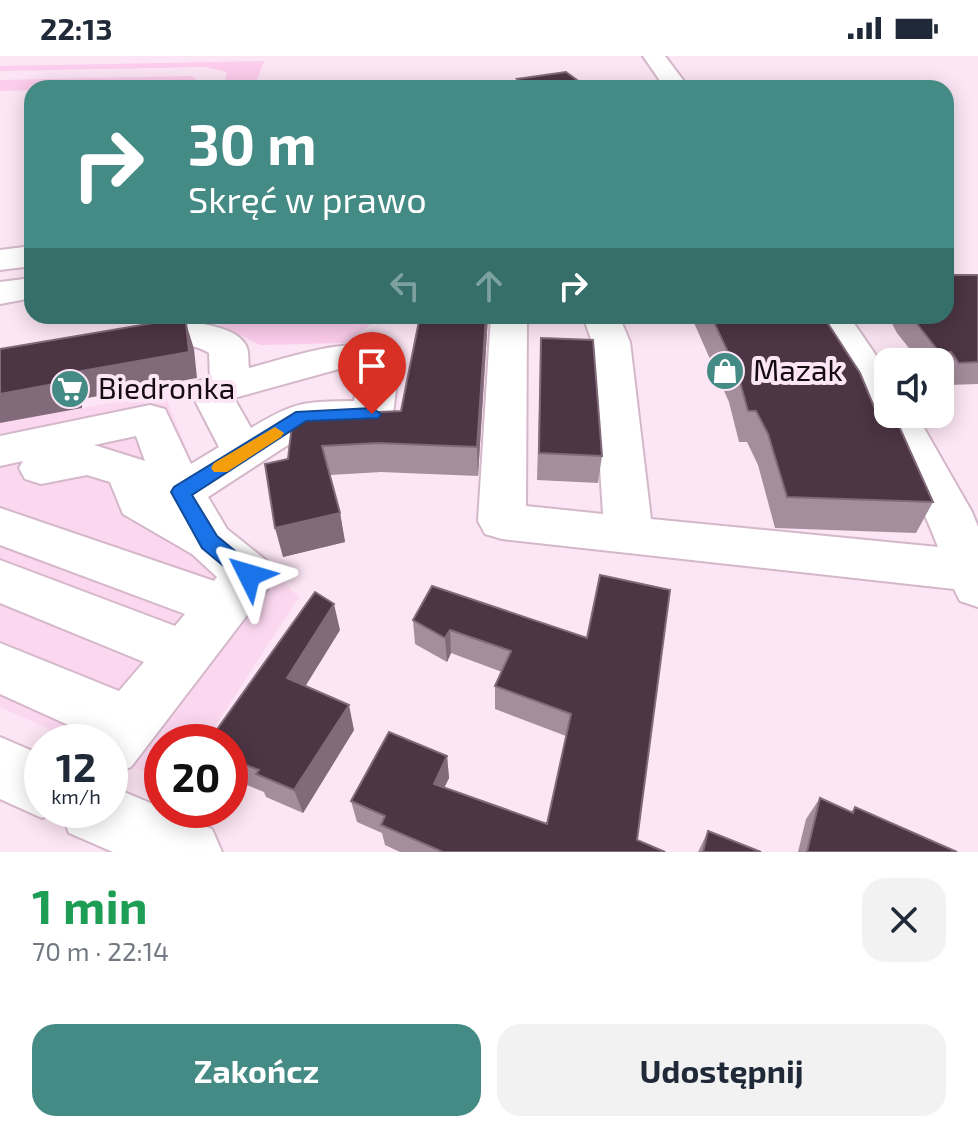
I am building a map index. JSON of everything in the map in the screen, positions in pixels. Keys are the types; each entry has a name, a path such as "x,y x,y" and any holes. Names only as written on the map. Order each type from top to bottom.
{"street":[{"path":"654,56 671,80"},
{"path":"0,260 24,257"},
{"path":"0,293 24,289"},
{"path":"509,324 502,521 975,578 948,512 903,428"},
{"path":"604,324 611,342 629,535"},
{"path":"836,324 874,382"},
{"path":"92,346 188,330 216,339 228,348 230,386"},
{"path":"181,492 244,453 302,416 372,414 381,357 338,357 210,391 244,453"},
{"path":"0,451 150,419 181,492 210,542"},
{"path":"0,472 9,475 88,459 130,472 139,502 210,542 249,575 128,725"},
{"path":"0,526 224,606"},
{"path":"0,581 185,654"},
{"path":"0,668 100,724"},
{"path":"0,767 24,778"},
{"path":"128,826 189,852"}],"shaded area":[{"path":"264,61 257,80 225,80 227,72 205,67 0,71 0,66"},
{"path":"191,76 197,80 24,80 24,90 0,91 0,80"},
{"path":"218,324 371,324 345,343 260,345"},
{"path":"164,393 213,514 299,597 217,724 144,724 144,771 128,764 128,724 38,724 0,707 0,423"}],"building":[{"path":"566,72 577,80 518,80"},
{"path":"954,275 978,275 978,362 959,363 954,356 954,348 936,348 917,324 954,324"},
{"path":"148,324 186,324 189,352 70,373 70,381 0,394 0,349"},
{"path":"418,324 485,324 477,447 378,443 322,446 340,513 275,528 265,464 288,459 293,416 401,411"},
{"path":"715,324 828,324 860,373 874,407 874,428 900,428 933,502 787,497 768,434 756,411 748,411 737,371"},
{"path":"541,338 593,340 602,456 539,453"},
{"path":"600,575 670,590 637,840 665,852 443,852 381,825 385,816 351,801 389,732 447,756 434,784 547,824 571,714 495,686 511,651 450,630 445,638 413,620 432,586 587,638"},
{"path":"315,592 334,604 287,678 349,705 294,790 256,774 259,770 248,766 248,724 221,724"},
{"path":"820,798 853,813 855,807 957,852 807,852"},
{"path":"708,831 761,852 703,852"}],"slow traffic":[{"path":"221,468 275,433"}],"place":[{"name":"Mazak","path":"725,371"},
{"name":"Biedronka","path":"70,389"}],"route":[{"path":"249,575 210,542 181,492 302,416 372,414"}]}
